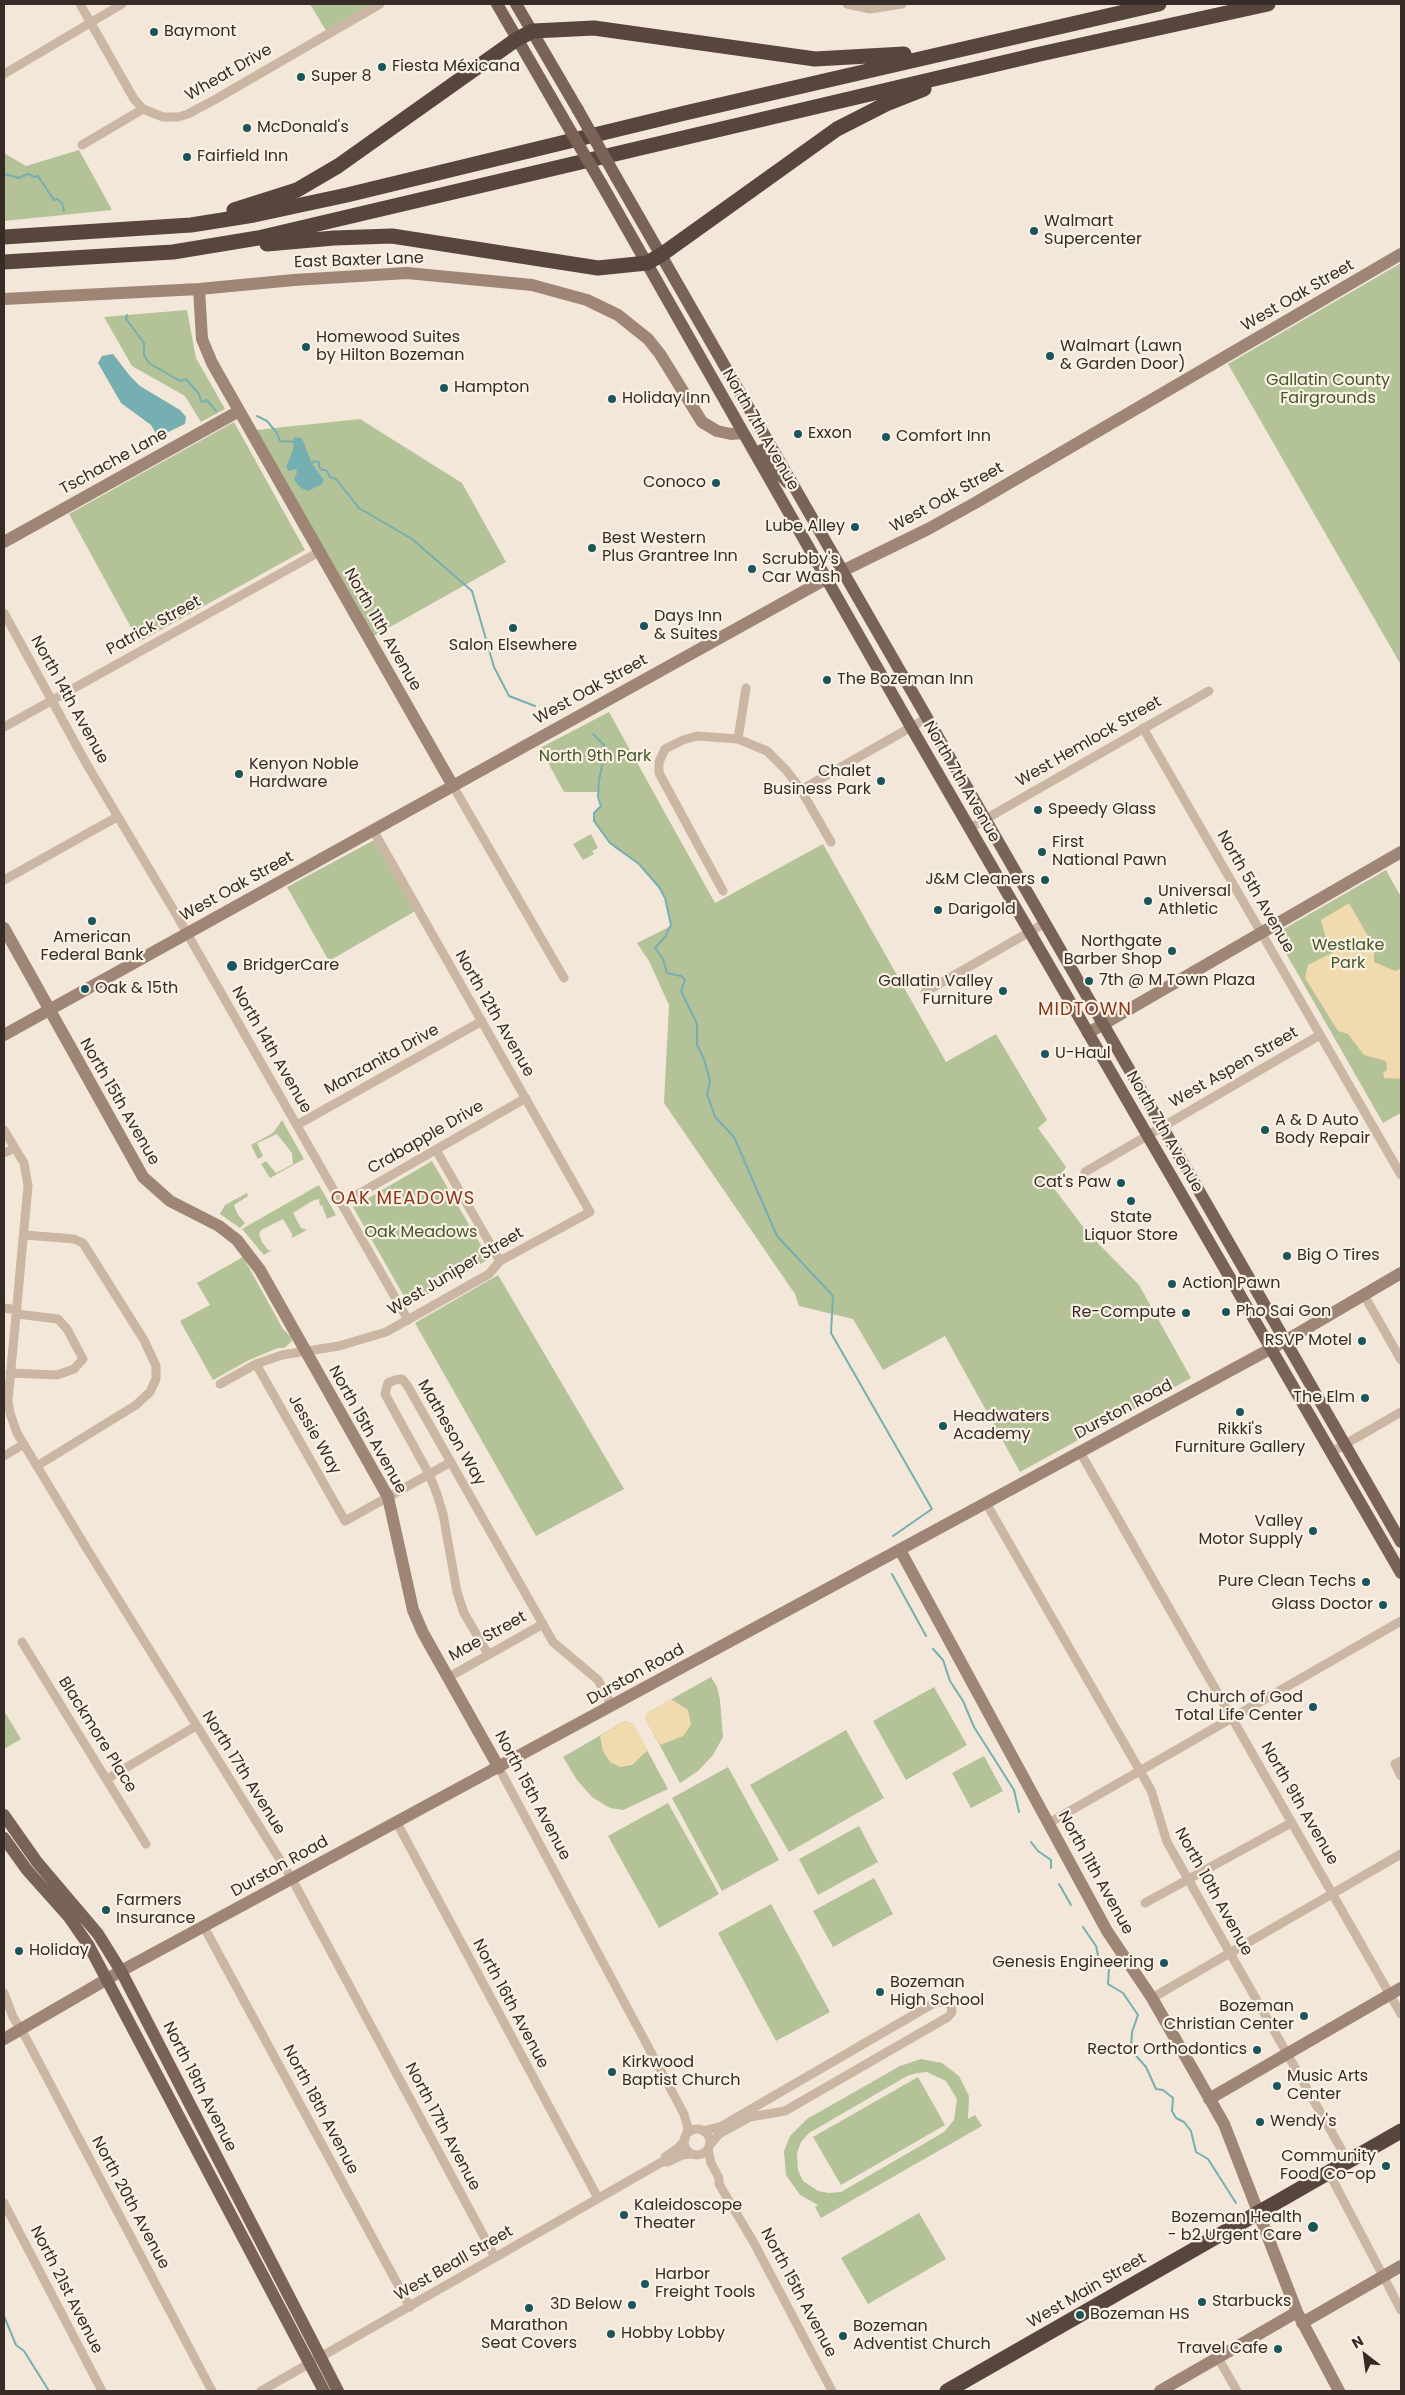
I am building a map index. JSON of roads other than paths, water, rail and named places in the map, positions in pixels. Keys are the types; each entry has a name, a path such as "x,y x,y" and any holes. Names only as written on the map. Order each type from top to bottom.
{"highway":[{"path":"4,237 191,225 254,215 347,195 685,113 1159,4"},
{"path":"173,252 258,238 1040,54 1268,4"},
{"path":"125,229 233,211 297,190 338,166 517,39 533,31 594,28 815,60 887,56 1024,35"},
{"path":"4,262 173,252 334,238 392,236 598,268 647,263 661,255 837,129 886,104 930,87 1040,54"},
{"name":"West Main Street","path":"947,2391 1401,2131"}],"main road":[{"name":"North 7th Avenue","path":"497,4 1029,932 1401,1574"},
{"name":"North 7th Avenue","path":"516,4 761,425 984,820 1104,1024 1401,1542"},
{"path":"690,340 712,365 744,420 752,425 761,425"},
{"path":"742,433 755,439 771,465 802,498"},
{"name":"North 19th Avenue","path":"4,1814 37,1862 98,1934 120,1971 315,2360 324,2391"},
{"name":"North 19th Avenue","path":"4,1838 27,1870 69,1917 89,1946 315,2360 338,2391"}],"street":[{"path":"80,4 134,99 144,109 82,144"},
{"path":"4,74 122,4"},
{"name":"Wheat Drive","path":"144,109 163,117 178,117 188,114 380,4"},
{"path":"847,4 853,7 870,9 902,4"},
{"name":"West Oak Street","path":"4,1035 826,579 928,529 975,503 1401,254"},
{"name":"East Baxter Lane","path":"4,299 200,288 407,273 532,285 603,306 630,323 648,339 667,365 697,415 709,427 731,434 742,433"},
{"name":"North 11th Avenue","path":"200,288 202,339 212,363 564,978"},
{"name":"Tschache Lane","path":"4,542 239,411"},
{"name":"Patrick Street","path":"4,727 319,552"},
{"name":"North 14th Avenue","path":"4,613 117,817 187,933 408,1320"},
{"path":"738,739 746,688"},
{"name":"West Hemlock Street","path":"970,828 1209,691"},
{"path":"801,790 927,718"},
{"name":"North 5th Avenue","path":"1143,728 1401,1175"},
{"path":"723,891 659,773 659,762 665,749 683,740 697,736 738,739 766,751 787,771 801,790 831,842"},
{"path":"4,880 117,817"},
{"name":"North 12th Avenue","path":"373,830 590,1212"},
{"path":"1088,1033 1401,852"},
{"path":"925,992 1045,923"},
{"name":"North 15th Avenue","path":"4,928 143,1177 170,1201 219,1226 237,1240 260,1270 388,1497 414,1610 423,1633 499,1768 680,2107 688,2128 685,2138"},
{"name":"Manzanita Drive","path":"297,1125 482,1021"},
{"name":"West Aspen Street","path":"1085,1172 1320,1035"},
{"name":"Crabapple Drive","path":"342,1204 526,1098"},
{"name":"North 17th Avenue","path":"4,1130 24,1163 28,1186 25,1235 6,1407 17,1433 292,1879 495,2257"},
{"path":"4,1153 15,1148"},
{"path":"436,1150 500,1261"},
{"name":"West Juniper Street","path":"220,1384 256,1364 305,1351 366,1339 386,1332 489,1274 500,1261 590,1212"},
{"path":"25,1235 74,1239 83,1243 144,1340 154,1362 156,1379 150,1392 136,1405 37,1466"},
{"name":"Durston Road","path":"4,2039 120,1971 499,1768 1285,1341 1401,1273"},
{"path":"1364,1295 1401,1360"},
{"path":"4,1308 58,1319 67,1329 83,1359 74,1369 57,1375 10,1373"},
{"name":"Jessie Way","path":"256,1364 345,1521 388,1497"},
{"name":"Matheson Way","path":"488,1654 464,1613 458,1597 443,1514 429,1474 385,1394 388,1383 402,1379 407,1385 553,1642 598,1680 612,1706"},
{"path":"1330,1453 1401,1412"},
{"path":"4,1456 24,1444"},
{"name":"North 9th Avenue","path":"1080,1452 1291,1823 1333,1894 1396,1991 1401,2014"},
{"path":"388,1497 450,1462"},
{"name":"North 10th Avenue","path":"986,1503 1140,1771 1153,1796 1162,1832 1187,1880 1348,2162"},
{"name":"North 11th Avenue","path":"900,1550 1107,1931 1152,1998 1232,2142 1299,2318 1338,2391"},
{"path":"1049,1823 1401,1621"},
{"name":"Mae Street","path":"449,1677 543,1624"},
{"name":"Blackmore Place","path":"22,1642 146,1844"},
{"path":"106,1779 196,1726"},
{"path":"1398,1763 1401,1776"},
{"name":"North 16th Avenue","path":"397,1823 598,2198"},
{"path":"1145,1903 1291,1823"},
{"path":"1152,1998 1401,1854"},
{"name":"North 18th Avenue","path":"204,1927 410,2307"},
{"path":"1209,2099 1396,1991"},
{"name":"North 20th Avenue","path":"4,1993 12,2017 21,2029 212,2391"},
{"path":"946,2001 951,2006 952,2012 948,2017 798,2104 785,2110 750,2117 719,2134 702,2154 693,2154 686,2149 685,2138 692,2131 702,2130 722,2126 934,2003 946,2001"},
{"name":"North 15th Avenue","path":"680,2107 702,2130"},
{"path":"702,2130 709,2137 709,2147"},
{"name":"West Beall Street","path":"261,2391 662,2162 685,2138"},
{"name":"North 15th Avenue","path":"709,2147 711,2163 719,2178 719,2184"},
{"name":"North 15th Avenue","path":"693,2154 702,2160 714,2180 719,2184 754,2243 832,2391"},
{"name":"West Beall Street","path":"662,2162 668,2162 682,2155 693,2154"},
{"path":"1328,2173 1401,2310"},
{"name":"North 21st Avenue","path":"4,2203 102,2391"},
{"path":"1160,2391 1218,2358 1401,2266"},
{"path":"1218,2358 1237,2391"}],"water":[{"path":"113,354 140,386 180,410 186,417 185,424 158,437 151,425 121,403 98,363 102,356"},
{"path":"294,437 302,438 312,464 324,480 322,484 308,491 301,488 294,480 297,472 296,469 289,471 286,467 293,450"}],"waterway":[{"path":"4,174 19,178 27,174 35,177 38,176 54,200 57,199 62,203 64,211"},
{"path":"127,315 126,319 144,343 144,355 149,363 180,381 186,379 199,394 201,401 207,400 216,411"},
{"path":"257,416 267,421 277,433 280,441 295,442"},
{"path":"311,464 314,461 319,462 319,467 322,470 326,470 330,477 336,479 359,508 412,539 472,591 494,667 509,696 535,706"},
{"path":"593,734 604,745 605,752 599,780 598,797 601,806 594,813 594,821 610,843 639,864 659,887 665,898 671,925 665,937 655,948 663,959 667,973 681,976 685,980 681,991 697,1024 697,1045 704,1059 710,1081 707,1094 715,1117 734,1137 777,1236 833,1296 831,1333 932,1509 893,1536"},
{"path":"892,1574 926,1636"},
{"path":"933,1649 943,1660 950,1681 963,1701 974,1727 1014,1790 1019,1812"},
{"path":"1031,1842 1038,1851 1051,1860 1051,1868"},
{"path":"1059,1884 1071,1905"},
{"path":"1083,1927 1096,1946 1099,1960 1109,1969 1108,1984 1123,1993 1138,2015 1132,2032 1131,2050 1146,2067 1156,2089 1163,2090 1173,2098 1172,2111 1176,2118 1184,2122 1191,2131 1196,2152 1208,2159 1236,2203"},
{"path":"4,2316 16,2345 24,2351 49,2391"}],"place":[{"name":"Baymont","path":"154,32"},
{"name":"Fiesta Méxicana","path":"382,67"},
{"name":"Super 8","path":"301,77"},
{"name":"McDonald's","path":"247,128"},
{"name":"Fairfield Inn","path":"187,157"},
{"name":"Walmart Supercenter","path":"1034,231"},
{"name":"Homewood Suites by Hilton Bozeman","path":"306,347"},
{"name":"Walmart (Lawn & Garden Door)","path":"1050,356"},
{"name":"Hampton","path":"444,388"},
{"name":"Holiday Inn","path":"612,399"},
{"name":"Exxon","path":"798,434"},
{"name":"Comfort Inn","path":"886,437"},
{"name":"Conoco","path":"716,483"},
{"name":"Lube Alley","path":"855,527"},
{"name":"Best Western Plus Grantree Inn","path":"592,548"},
{"name":"Scrubby's Car Wash","path":"752,569"},
{"name":"Days Inn & Suites","path":"644,626"},
{"name":"Salon Elsewhere","path":"513,628"},
{"name":"The Bozeman Inn","path":"827,680"},
{"name":"Kenyon Noble Hardware","path":"239,774"},
{"name":"Chalet Business Park","path":"881,781"},
{"name":"Speedy Glass","path":"1038,810"},
{"name":"First National Pawn","path":"1042,852"},
{"name":"J&M Cleaners","path":"1045,880"},
{"name":"Universal Athletic","path":"1148,901"},
{"name":"Darigold","path":"938,910"},
{"name":"American Federal Bank","path":"92,921"},
{"name":"Northgate Barber Shop","path":"1172,951"},
{"name":"BridgerCare","path":"232,966"},
{"name":"7th @ M Town Plaza","path":"1089,981"},
{"name":"Oak & 15th","path":"85,989"},
{"name":"Gallatin Valley Furniture","path":"1003,991"},
{"name":"U-Haul","path":"1045,1054"},
{"name":"A & D Auto Body Repair","path":"1265,1130"},
{"name":"Cat's Paw","path":"1121,1183"},
{"name":"State Liquor Store","path":"1131,1201"},
{"name":"Big O Tires","path":"1287,1256"},
{"name":"Action Pawn","path":"1172,1284"},
{"name":"Pho Sai Gon","path":"1226,1312"},
{"name":"Re-Compute","path":"1186,1313"},
{"name":"RSVP Motel","path":"1362,1341"},
{"name":"The Elm","path":"1365,1398"},
{"name":"Rikki's Furniture Gallery","path":"1240,1412"},
{"name":"Headwaters Academy","path":"943,1426"},
{"name":"Valley Motor Supply","path":"1313,1531"},
{"name":"Pure Clean Techs","path":"1366,1582"},
{"name":"Glass Doctor","path":"1383,1605"},
{"name":"Church of God Total Life Center","path":"1313,1707"},
{"name":"Farmers Insurance","path":"106,1910"},
{"name":"Holiday","path":"19,1951"},
{"name":"Genesis Engineering","path":"1164,1963"},
{"name":"Bozeman High School","path":"880,1992"},
{"name":"Bozeman Christian Center","path":"1304,2016"},
{"name":"Rector Orthodontics","path":"1257,2050"},
{"name":"Kirkwood Baptist Church","path":"612,2072"},
{"name":"Music Arts Center","path":"1277,2086"},
{"name":"Wendy's","path":"1260,2122"},
{"name":"Community Food Co-op","path":"1386,2166"},
{"name":"Kaleidoscope Theater","path":"624,2215"},
{"name":"Bozeman Health - b2 Urgent Care","path":"1313,2227"},
{"name":"Harbor Freight Tools","path":"645,2284"},
{"name":"Starbucks","path":"1202,2302"},
{"name":"3D Below","path":"632,2305"},
{"name":"Marathon Seat Covers","path":"529,2308"},
{"name":"Bozeman HS","path":"1080,2315"},
{"name":"Hobby Lobby","path":"611,2334"},
{"name":"Bozeman Adventist Church","path":"843,2336"},
{"name":"Travel Cafe","path":"1278,2349"}],"district":[{"name":"MIDTOWN","path":"1085,1010"},
{"name":"OAK MEADOWS","path":"403,1199"}],"park label":[{"name":"Gallatin County Fairgrounds","path":"1328,390"},
{"name":"North 9th Park","path":"595,757"},
{"name":"Westlake Park","path":"1348,955"},
{"name":"Oak Meadows","path":"421,1233"}]}
